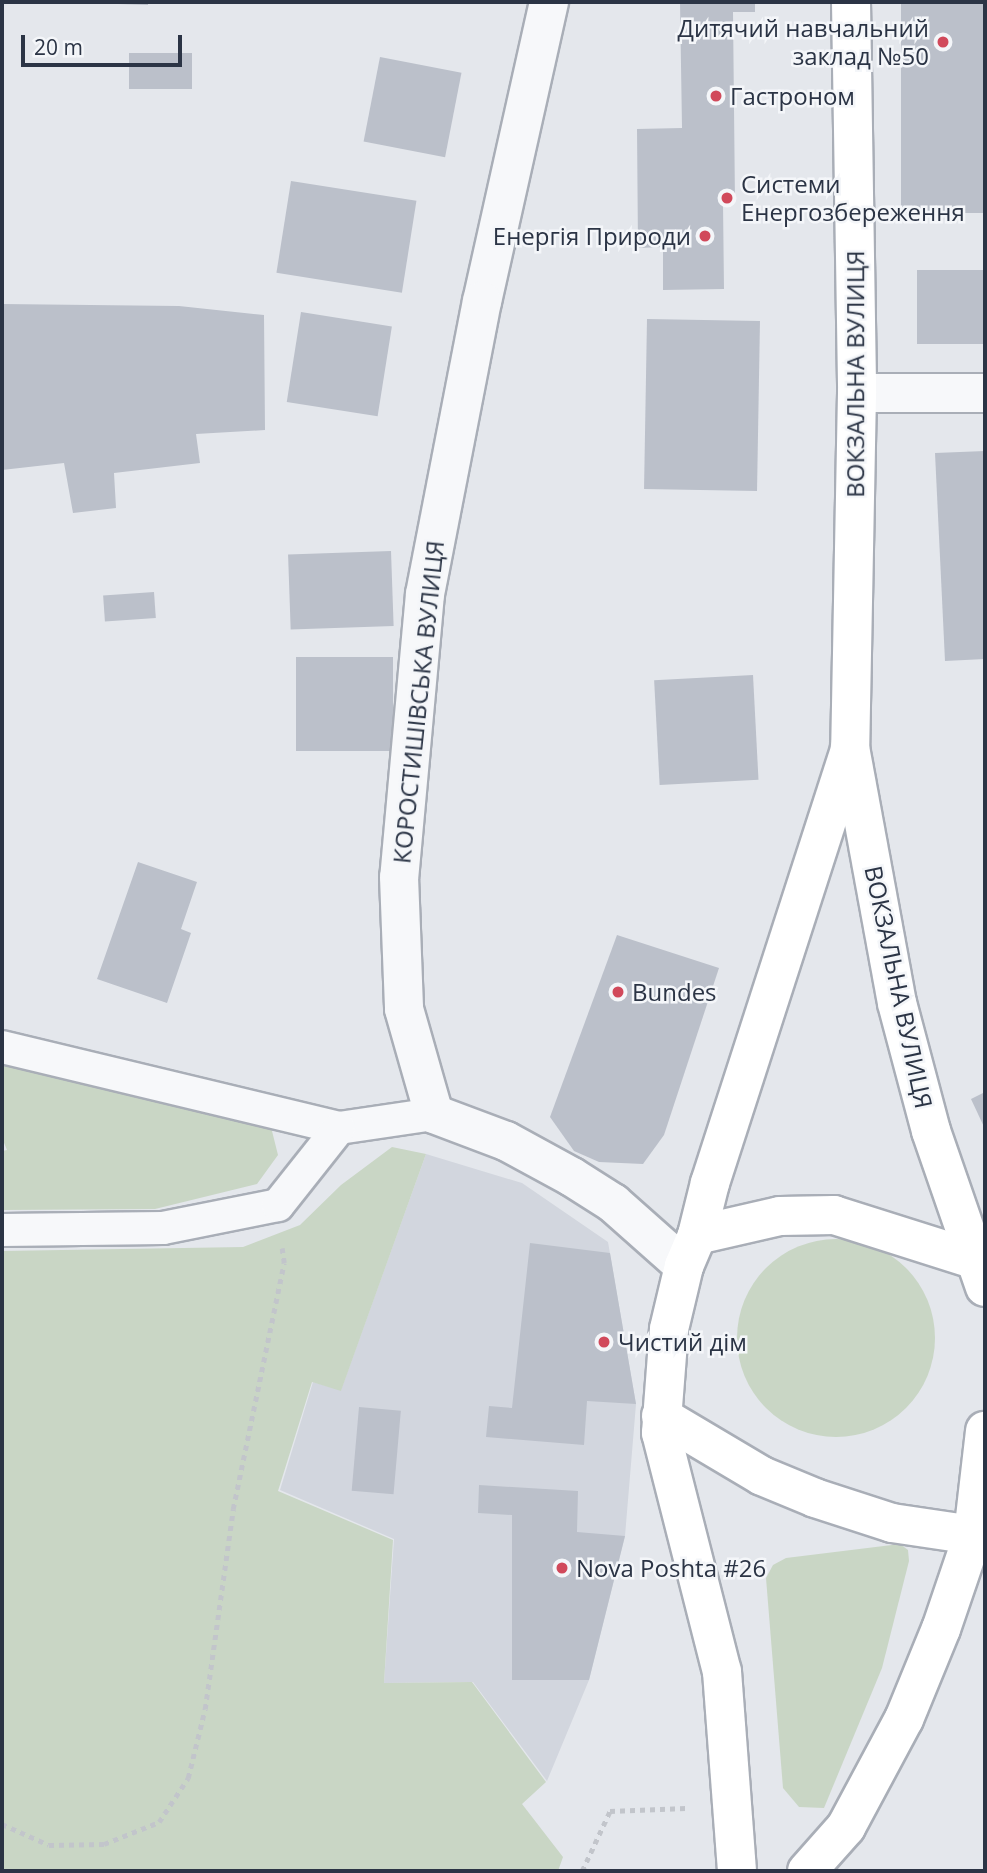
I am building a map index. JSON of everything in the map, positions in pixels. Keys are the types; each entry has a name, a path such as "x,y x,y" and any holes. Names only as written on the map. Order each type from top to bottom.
{"main road":[{"name":"ВОКЗАЛЬНА ВУЛИЦЯ","path":"851,2 857,393 850,747 897,1003 930,1131 982,1274"},
{"name":"ВОКЗАЛЬНА ВУЛИЦЯ","path":"661,1416 669,1329 690,1251 850,747"},
{"path":"690,1251 780,1216 834,1215 982,1274"},
{"path":"661,1416 762,1476 816,1498 892,1523 974,1535"},
{"path":"661,1416 681,1517 708,1604 722,1672 737,1871"},
{"path":"807,1871 846,1827 904,1719 974,1535 985,1431"}],"street":[{"name":"КОРОСТИШІВСЬКА ВУЛИЦЯ","path":"434,1114 404,1009 399,877 425,594 482,301 549,2"},
{"path":"857,393 985,393"},
{"path":"434,1114 506,1141 572,1177 690,1251"}],"lane":[{"path":"2,1047 339,1128 434,1114"},
{"path":"2,1230 163,1228 278,1205 339,1128"}],"path":[{"path":"2,1824 49,1845 104,1844 159,1822 188,1778 205,1709 233,1509 284,1263 278,1205"},
{"path":"582,1871 610,1811 698,1808"}],"shaded area":[{"path":"426,1154 522,1183 608,1242 636,1404 625,1536 589,1680 547,1781 473,1682 384,1683 394,1539 280,1490 313,1382 341,1390"}],"green space":[{"path":"2,1057 271,1127 278,1155 257,1184 155,1209 2,1210 2,1151 7,1150 2,1138"},
{"path":"392,1147 426,1154 341,1391 312,1382 278,1491 393,1540 384,1683 472,1682 546,1782 522,1804 563,1857 558,1871 2,1871 2,1251 243,1247 300,1225 341,1185"},
{"path":"836,1239 874,1246 906,1268 928,1300 935,1338 928,1376 906,1408 874,1430 836,1437 798,1430 766,1408 744,1376 737,1338 744,1300 766,1268 798,1246"},
{"path":"900,1544 908,1550 909,1561 882,1668 824,1808 799,1807 783,1788 766,1578 773,1565 786,1558"}],"building":[{"path":"148,2 148,5 118,4"},
{"path":"680,2 755,2 755,12 733,12 735,203 723,203 724,289 663,290 663,247 638,248 637,129 682,128"},
{"path":"901,2 985,2 985,213 901,213"},
{"path":"129,53 192,53 192,89 129,89"},
{"path":"380,57 461,73 445,157 364,141"},
{"path":"291,181 416,201 402,293 276,273"},
{"path":"917,270 985,270 985,344 917,344"},
{"path":"2,304 179,306 264,315 265,430 196,434 200,463 114,473 116,508 73,513 64,463 2,470"},
{"path":"301,312 392,326 378,416 287,402"},
{"path":"647,319 760,321 757,491 644,489"},
{"path":"985,451 985,659 945,661 935,453"},
{"path":"391,551 394,626 291,630 288,555"},
{"path":"154,592 156,618 105,621 103,596"},
{"path":"296,657 393,657 393,751 296,751"},
{"path":"753,675 758,780 660,785 654,680"},
{"path":"138,862 197,882 181,929 191,933 167,1003 97,979"},
{"path":"617,935 719,968 664,1135 643,1164 599,1162 574,1151 550,1117"},
{"path":"985,1092 985,1129 971,1099"},
{"path":"530,1243 610,1253 636,1404 587,1401 584,1445 486,1437 489,1406 512,1408"},
{"path":"359,1407 401,1411 394,1494 352,1491"},
{"path":"479,1485 578,1491 577,1532 625,1536 589,1680 512,1680 512,1515 478,1513"}],"place":[{"name":"Дитячий навчальний заклад №50","path":"943,42"},
{"name":"Гастроном","path":"716,96"},
{"name":"Системи Енергозбереження","path":"727,198"},
{"name":"Енергія Природи","path":"705,236"},
{"name":"Bundes","path":"618,992"},
{"name":"Чистий дім","path":"604,1342"},
{"name":"Nova Poshta #26","path":"562,1568"}]}
